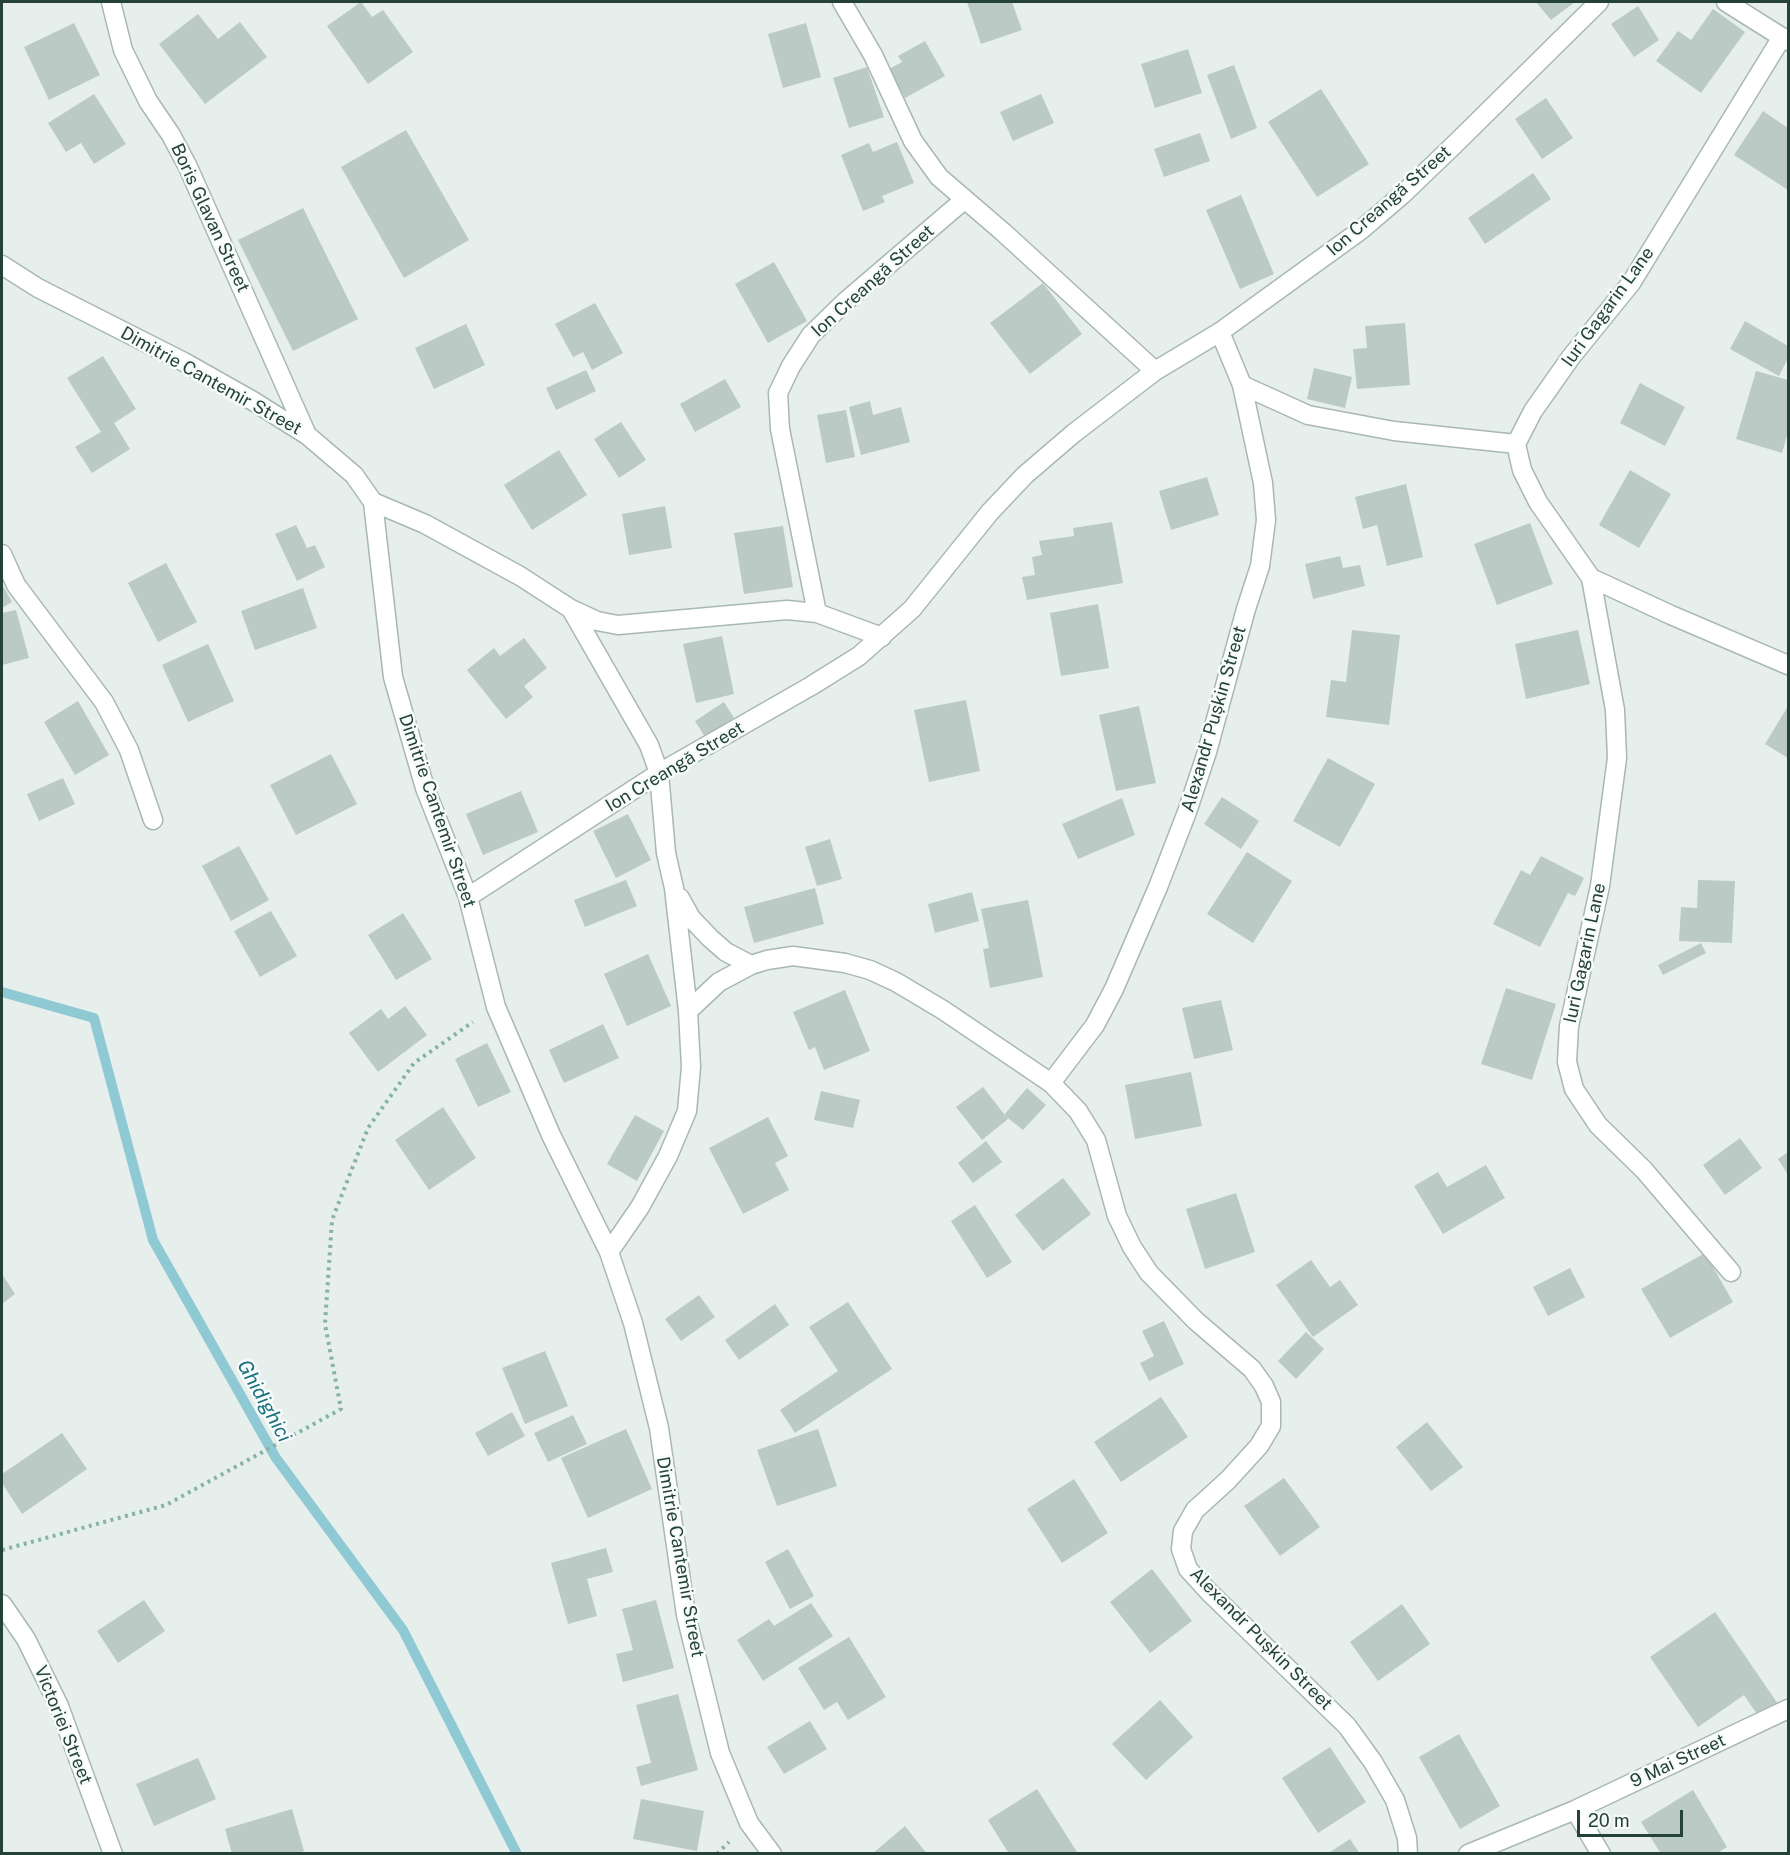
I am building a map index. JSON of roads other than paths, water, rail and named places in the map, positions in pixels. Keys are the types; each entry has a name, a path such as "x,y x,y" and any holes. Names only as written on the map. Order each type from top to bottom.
{"street":[{"name":"Boris Glavan Street","path":"111,2 123,50 148,100 171,135 188,167 307,435"},
{"path":"842,2 873,55 913,141 939,177 1003,232 1155,371"},
{"name":"Ion Creangă Street","path":"468,897 659,773 811,686 859,656 882,638 912,609 990,512 1024,476 1074,433 1155,371 1220,332 1361,230 1518,83 1599,2"},
{"path":"1726,2 1785,39"},
{"name":"Iuri Gagarin Lane","path":"1731,1272 1644,1170 1598,1125 1574,1089 1567,1062 1569,1026 1600,886 1617,758 1616,710 1591,578 1538,502 1522,470 1516,444 1533,411 1571,357 1631,283 1785,39"},
{"name":"Ion Creangă Street","path":"818,613 780,429 778,393 791,366 811,335 846,301 964,200"},
{"name":"Dimitrie Cantemir Street","path":"2,265 38,288 184,362 307,435 354,475 373,502 393,677 426,788 468,897 496,1006 551,1135 609,1252 633,1323 659,1428 686,1615 720,1753 749,1823 772,1854"},
{"name":"Alexandr Pușkin Street","path":"1051,1083 1095,1025 1114,989 1158,888 1207,752 1260,566 1266,520 1263,483 1242,385 1220,332"},
{"path":"1242,385 1308,415 1394,431 1516,444"},
{"path":"373,502 425,524 520,576 571,609 597,621 618,625 787,610 818,613 882,638"},
{"path":"2,554 16,585 104,702 129,750 153,820"},
{"path":"1591,578 1788,665"},
{"path":"571,609 649,745 659,773 666,853 675,888 688,1011 691,1067 687,1111 668,1156 640,1207 609,1252"},
{"path":"675,888 691,918 710,938 726,952 751,965"},
{"name":"Alexandr Pușkin Street","path":"688,1011 719,982 751,965 793,956 845,963 870,970 896,982 943,1010 1051,1083 1078,1111 1096,1140 1118,1216 1132,1247 1149,1273 1196,1321 1252,1369 1264,1386 1271,1402 1271,1426 1258,1446 1228,1480 1195,1510 1183,1531 1181,1549 1188,1569 1347,1726 1373,1762 1395,1800 1407,1838 1408,1854"},
{"name":"Victoriei Street","path":"2,1604 26,1639 58,1706 112,1853"},
{"name":"9 Mai Street","path":"1468,1854 1575,1810 1788,1708"},
{"path":"1575,1810 1601,1854"}],"waterway":[{"name":"Ghidighici","path":"2,992 94,1018 153,1240 276,1458 403,1630 517,1854"}]}
